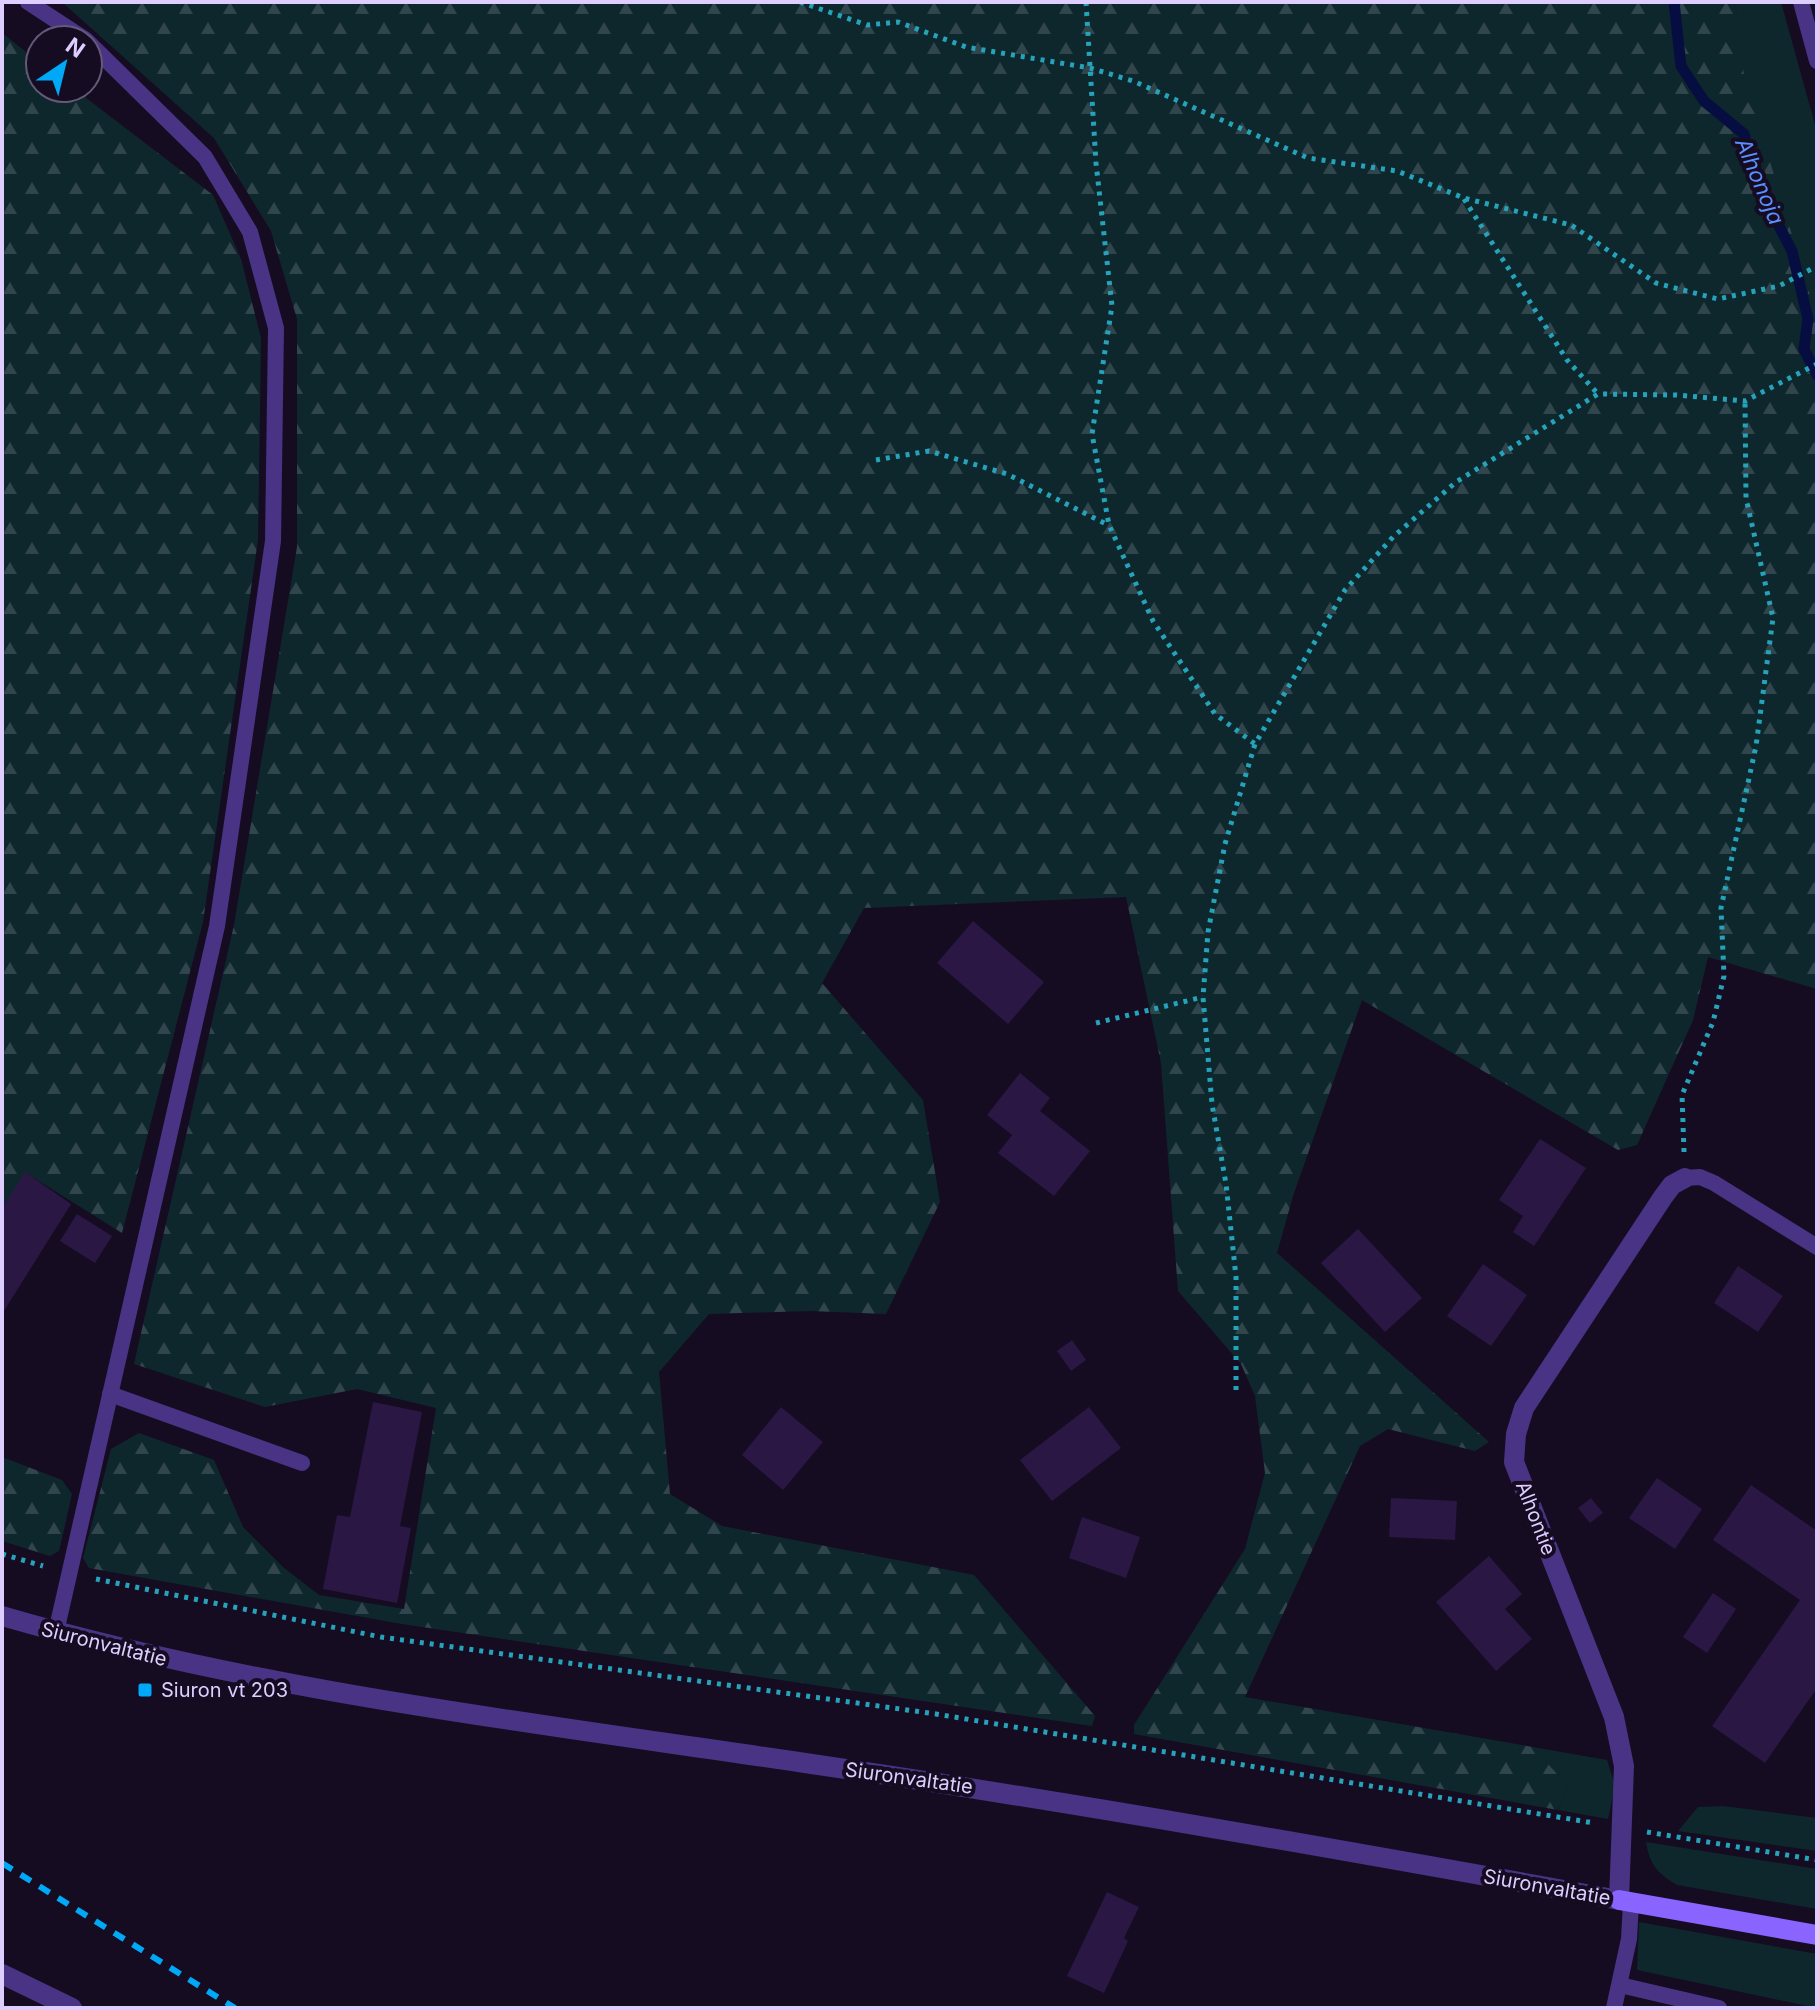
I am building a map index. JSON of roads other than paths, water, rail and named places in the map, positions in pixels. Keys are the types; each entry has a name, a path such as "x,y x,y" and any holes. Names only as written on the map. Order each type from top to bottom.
{"main road":[{"name":"Siuronvaltatie","path":"1625,1901 1817,1935"}],"street":[{"name":"Alhontie","path":"1625,1901 1622,1828 1624,1766 1614,1717 1514,1462 1516,1434 1524,1408 1654,1211 1672,1185 1685,1178"},
{"name":"Siuronvaltatie","path":"2,1616 161,1659 434,1708 1101,1807 1625,1901"},
{"path":"2,1974 72,2008"}],"lane":[{"path":"28,2 61,24"},
{"path":"1801,2 1817,61"},
{"path":"56,1632 219,911 273,541 276,328 250,232 205,157 104,58"},
{"path":"1685,1178 1700,1177 1714,1183 1817,1247"},
{"path":"110,1394 302,1463"},
{"path":"1614,2008 1620,1985 1625,1901"},
{"path":"1620,1985 1719,2008"}],"waterway":[{"name":"Alhonoja","path":"1674,2 1681,66 1704,101 1744,134 1756,182 1792,251 1808,319 1804,349 1817,375"}],"railway":[{"path":"2,1863 235,2008"}],"place":[{"name":"Siuron vt 203","path":"145,1690"}]}
